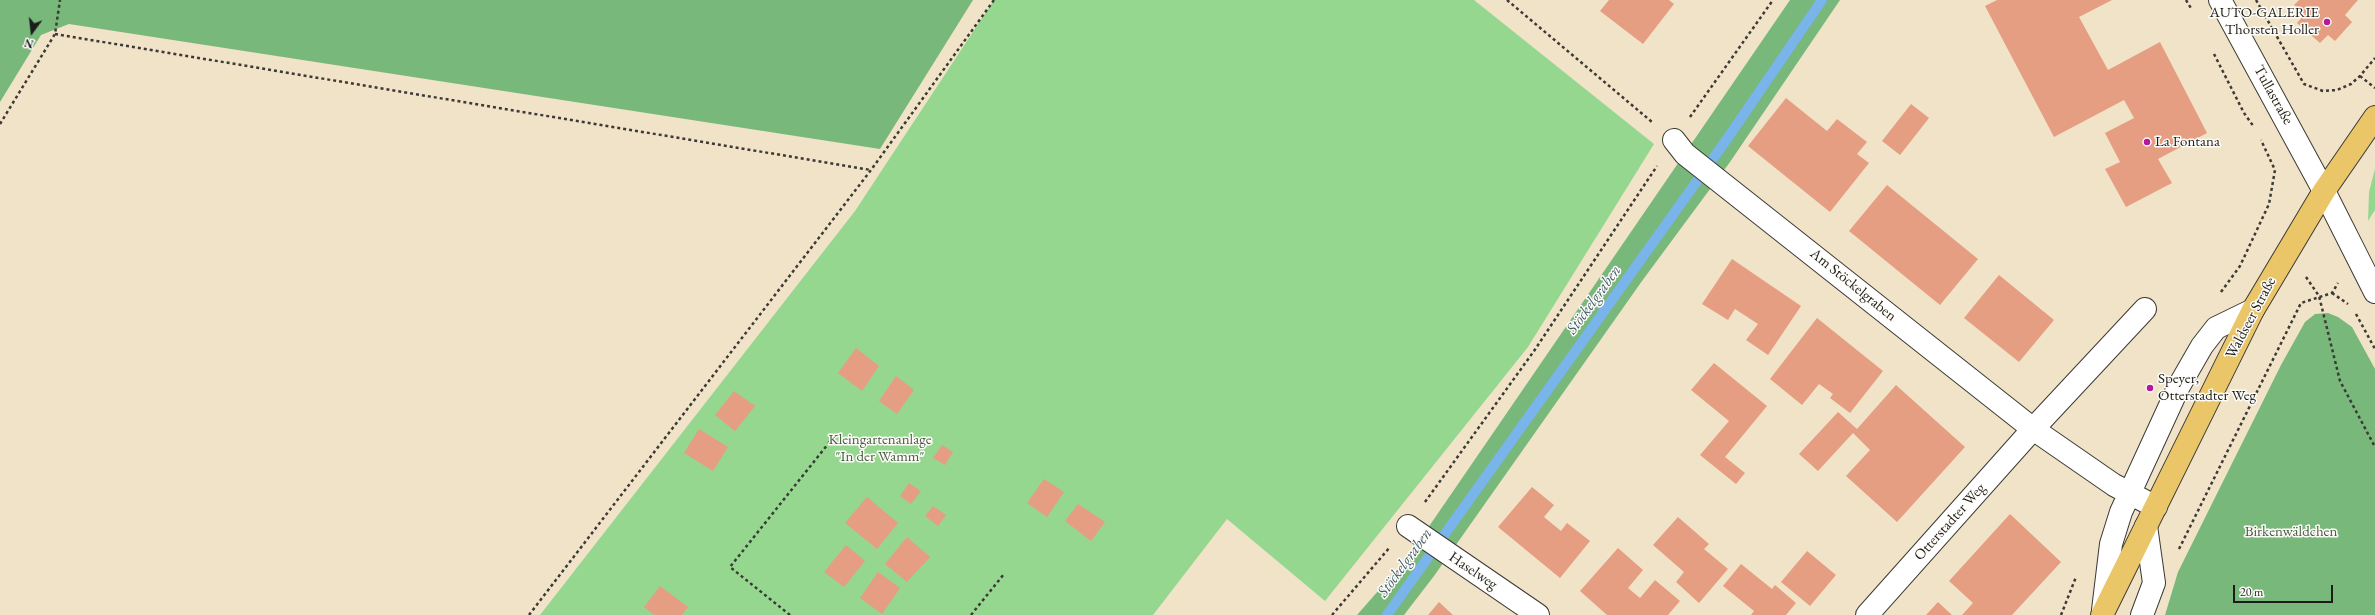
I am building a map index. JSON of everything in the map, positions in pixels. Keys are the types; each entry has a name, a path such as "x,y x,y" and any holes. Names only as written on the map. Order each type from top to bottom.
{"main road":[{"name":"Waldseer Straße","path":"2102,614 2253,310 2324,191 2375,117"}],"street":[{"name":"Tullastraße","path":"2220,0 2324,191 2375,292"},
{"name":"Am Stöckelgraben","path":"1680,147 2033,428"},
{"name":"Otterstadter Weg","path":"1867,615 2033,428 2144,309"},
{"path":"2102,614 2111,544 2129,492 2179,386 2202,346 2216,328 2253,310"},
{"path":"2033,428 2114,486 2129,492 2156,507"},
{"path":"2142,615 2154,583 2146,526"},
{"name":"Haselweg","path":"1415,531 1448,555 1538,615"}],"path":[{"path":"0,124 55,34 60,0"},
{"path":"529,615 871,170 994,0"},
{"path":"1507,0 1680,147"},
{"path":"1332,615 1415,531 1534,351 1680,147 1773,0"},
{"path":"2186,0 2194,14"},
{"path":"2256,0 2304,84 2323,91 2337,90 2351,84 2375,58"},
{"path":"55,34 871,170"},
{"path":"2212,49 2244,113"},
{"path":"2360,76 2375,88"},
{"path":"2289,250 2319,296 2340,381 2375,447"},
{"path":"2176,556 2301,303 2332,293 2352,306"},
{"path":"2355,312 2375,348"},
{"path":"790,615 730,567 832,439"},
{"path":"971,615 1004,574"}],"green space":[{"path":"0,0 973,0 880,149 69,24 41,35 0,102"},
{"name":"Kleingartenanlage \"In der Wamm\"","path":"994,0 1474,0 1654,144 1528,347 1325,601 1227,519 1153,615 540,615 855,211"},
{"path":"1790,0 1840,0 1730,162 1642,281 1434,576 1404,615 1357,615 1408,557"},
{"path":"2375,169 2375,210 2368,221 2369,192"},
{"name":"Birkenwäldchen","path":"2328,313 2338,317 2352,327 2375,369 2375,615 2165,615 2178,572 2281,365 2305,322 2315,314"}],"building":[{"path":"1609,0 1669,0 1674,4 1643,44 1600,11"},
{"path":"1997,0 2112,0 2079,17 2108,70 2160,42 2207,133 2158,159 2172,183 2126,207 2105,169 2120,162 2105,133 2134,118 2124,100 2054,137 1985,6"},
{"path":"2299,0 2358,0 2345,15 2352,22 2335,41 2328,35 2320,43 2297,23 2305,14 2294,5"},
{"path":"1786,98 1827,131 1837,119 1867,142 1857,154 1869,163 1830,212 1748,146"},
{"path":"1911,104 1929,118 1900,155 1882,141"},
{"path":"1887,185 1978,259 1940,305 1849,231"},
{"path":"1732,259 1801,306 1768,355 1746,340 1758,324 1735,309 1728,320 1702,304"},
{"path":"1999,275 2054,320 2019,362 1964,318"},
{"path":"1817,318 1883,371 1850,413 1830,398 1833,394 1819,384 1802,405 1770,379"},
{"path":"856,348 879,366 862,391 838,373"},
{"path":"1714,363 1767,406 1725,457 1745,473 1736,484 1700,455 1729,421 1691,390"},
{"path":"896,376 914,390 897,414 879,401"},
{"path":"1896,385 1965,447 1897,522 1846,476 1870,450 1853,433 1818,471 1799,454 1838,412 1857,429"},
{"path":"734,391 755,406 735,431 715,415"},
{"path":"699,429 728,447 713,471 684,453"},
{"path":"942,445 953,452 945,465 933,458"},
{"path":"1044,479 1064,492 1047,517 1027,503"},
{"path":"909,483 921,491 911,504 900,496"},
{"path":"1532,487 1554,505 1544,517 1561,531 1567,523 1590,541 1560,578 1498,527"},
{"path":"867,497 898,523 877,549 845,523"},
{"path":"1078,504 1105,522 1091,541 1065,521"},
{"path":"933,506 946,515 938,526 925,516"},
{"path":"2010,514 2061,562 2012,615 1962,615 1973,603 1949,581"},
{"path":"1678,517 1709,544 1704,549 1728,569 1699,603 1676,582 1684,572 1653,545"},
{"path":"907,537 930,557 907,582 885,564"},
{"path":"846,545 865,561 844,587 824,572"},
{"path":"1618,548 1643,570 1628,588 1640,598 1655,580 1680,601 1668,615 1607,615 1580,591"},
{"path":"1807,551 1836,575 1810,606 1781,582"},
{"path":"1741,564 1772,589 1775,585 1796,603 1786,615 1751,615 1754,611 1723,586"},
{"path":"878,572 900,588 882,614 860,598"},
{"path":"660,586 688,607 682,615 654,615 644,607"},
{"path":"1439,602 1453,615 1428,615"},
{"path":"1938,602 1952,615 1926,615"}],"waterway":[{"name":"Stöckelgraben","path":"1387,615 1727,139 1822,0"}],"place":[{"name":"AUTO-GALERIE Thorsten Holler","path":"2327,22"},
{"name":"La Fontana","path":"2147,142"},
{"name":"Speyer, Otterstadter Weg","path":"2150,388"}]}
